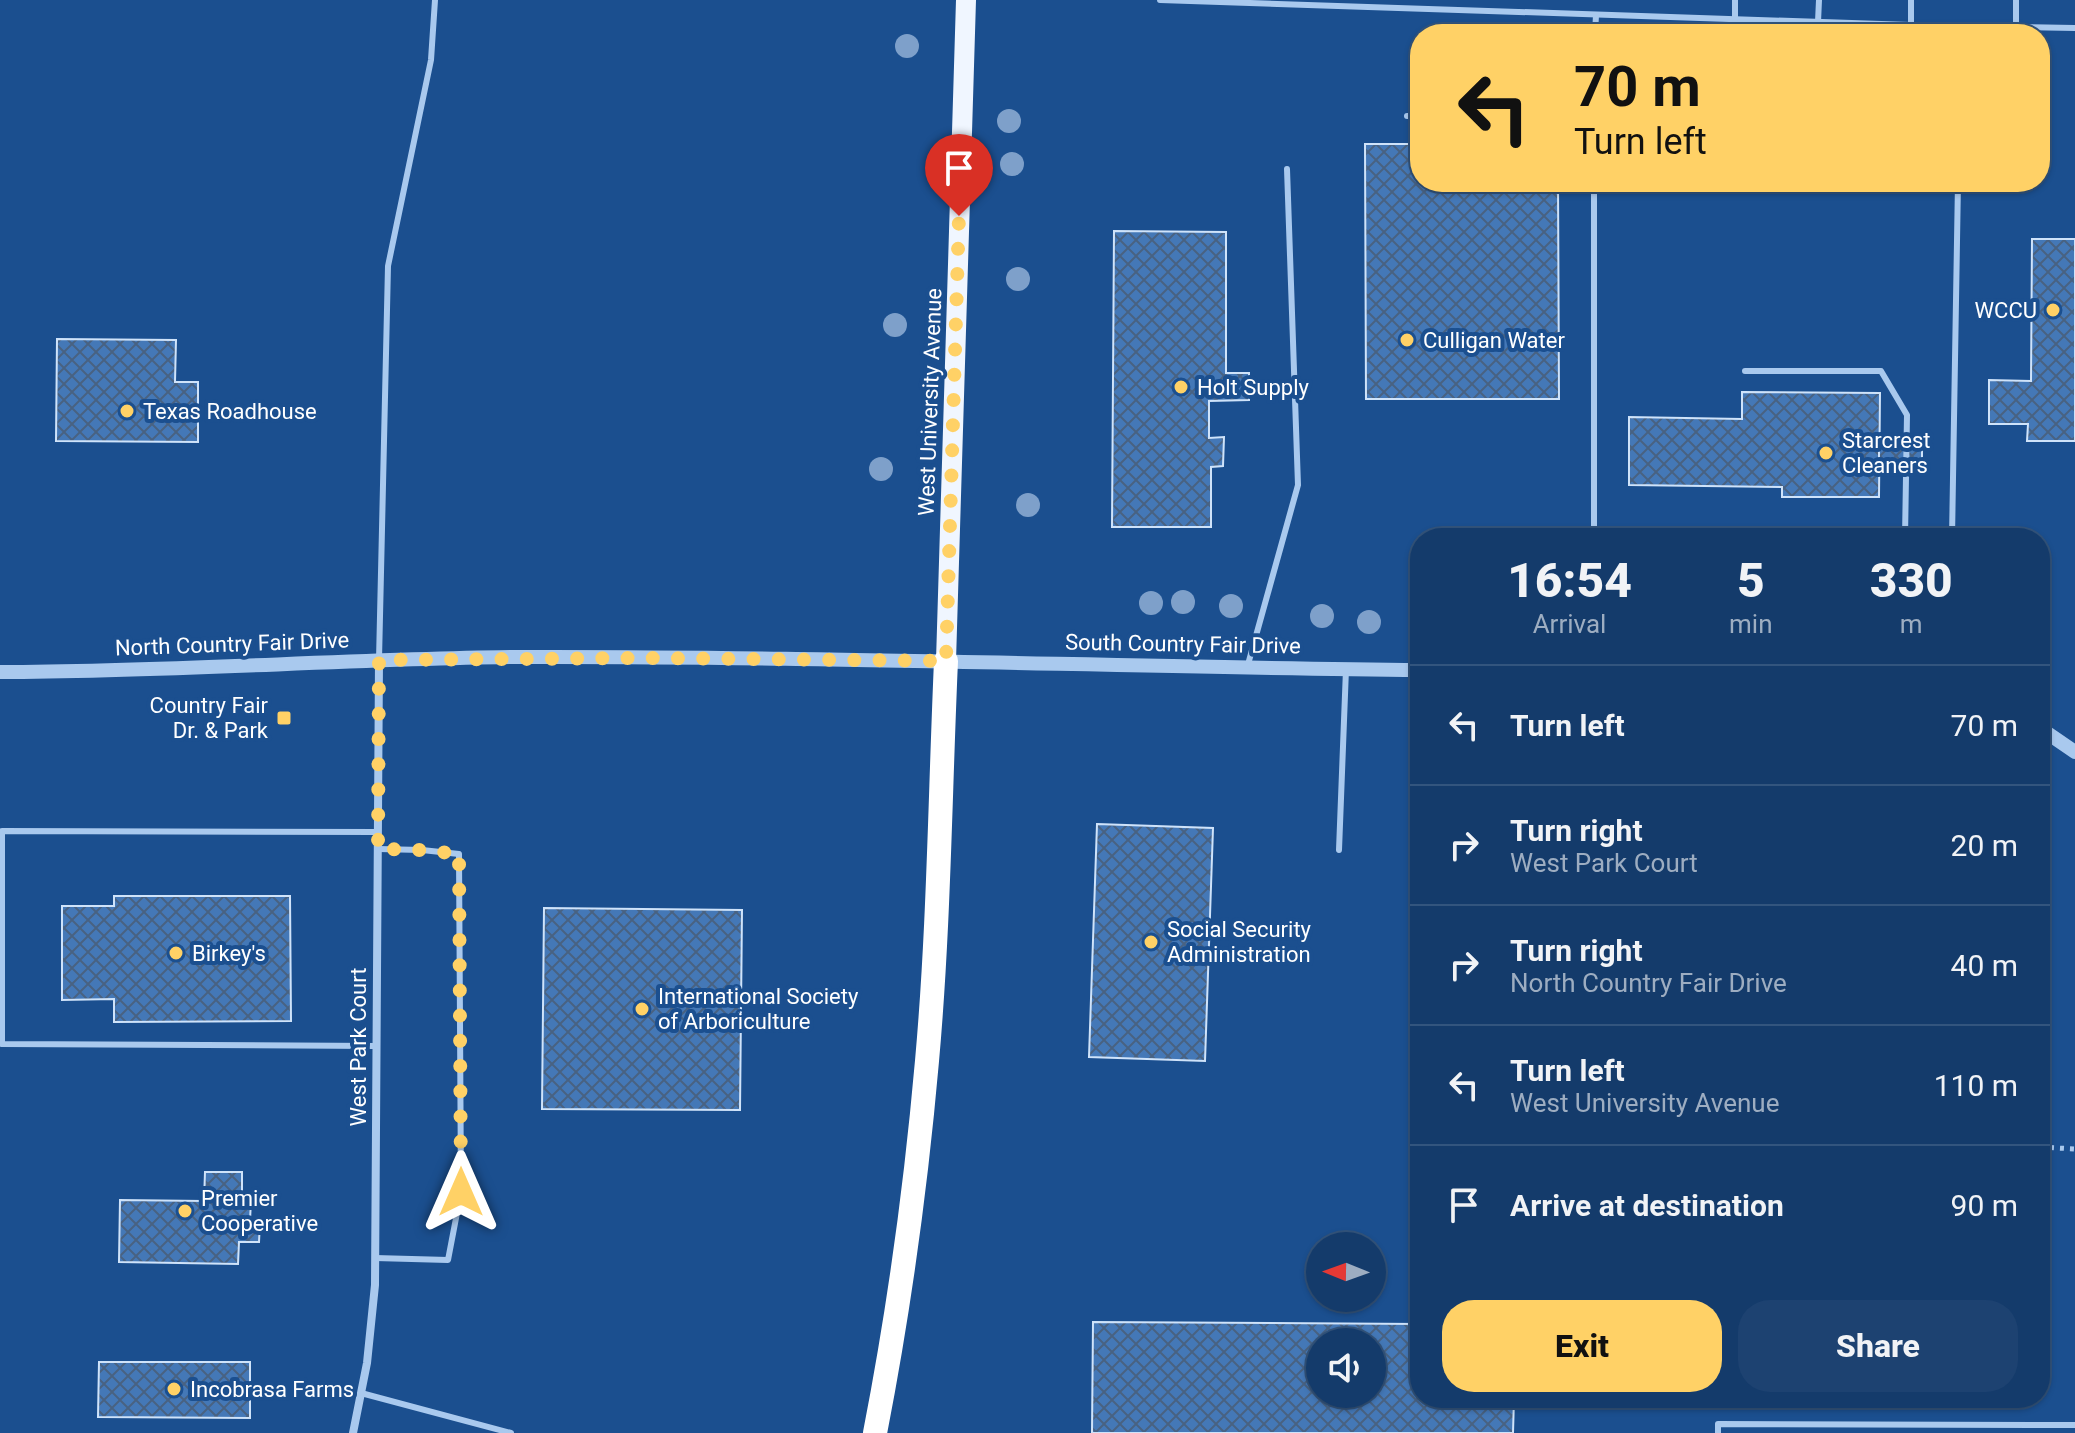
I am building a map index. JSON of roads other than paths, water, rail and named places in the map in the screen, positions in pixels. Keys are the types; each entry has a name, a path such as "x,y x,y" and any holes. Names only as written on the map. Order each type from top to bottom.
{"highway":[{"path":"875,1433 909,1234 928,1059 946,661"}],"main road":[{"name":"West University Avenue","path":"946,661 966,0"}],"street":[{"name":"North Country Fair Drive","path":"0,672 512,657 946,661"},
{"name":"West Park Court","path":"353,1433 367,1363 375,1285 379,660"},
{"name":"South Country Fair Drive","path":"946,661 1410,670"},
{"path":"2050,735 2075,752"}],"lane":[{"path":"379,660 388,266 431,60 435,0"},
{"path":"1160,0 1880,24"},
{"path":"1735,0 1735,19"},
{"path":"1818,22 1819,0"},
{"path":"1911,0 1911,24"},
{"path":"2016,0 2016,24"},
{"path":"1596,15 1596,24"},
{"path":"2050,28 2075,28"},
{"path":"1247,668 1298,485 1287,169"},
{"path":"1594,192 1594,528"},
{"path":"1952,528 1958,192"},
{"path":"1745,371 1881,371 1907,415 1905,528"},
{"path":"1339,850 1346,669"},
{"path":"376,1046 2,1044 2,831 378,832"},
{"path":"375,1258 448,1260 461,1192 459,854 378,849"},
{"path":"361,1393 511,1433"},
{"path":"1718,1433 1718,1424 2075,1425"}],"place":[{"name":"WCCU","path":"2053,310"},
{"name":"Culligan Water","path":"1407,340"},
{"name":"Holt Supply","path":"1181,387"},
{"name":"Texas Roadhouse","path":"127,411"},
{"name":"Starcrest Cleaners","path":"1826,453"},
{"name":"Country Fair Dr. & Park","path":"284,718"},
{"name":"Social Security Administration","path":"1151,942"},
{"name":"Birkey's","path":"176,953"},
{"name":"International Society of Arboriculture","path":"642,1009"},
{"name":"Premier Cooperative","path":"185,1211"},
{"name":"Incobrasa Farms","path":"174,1389"}]}
